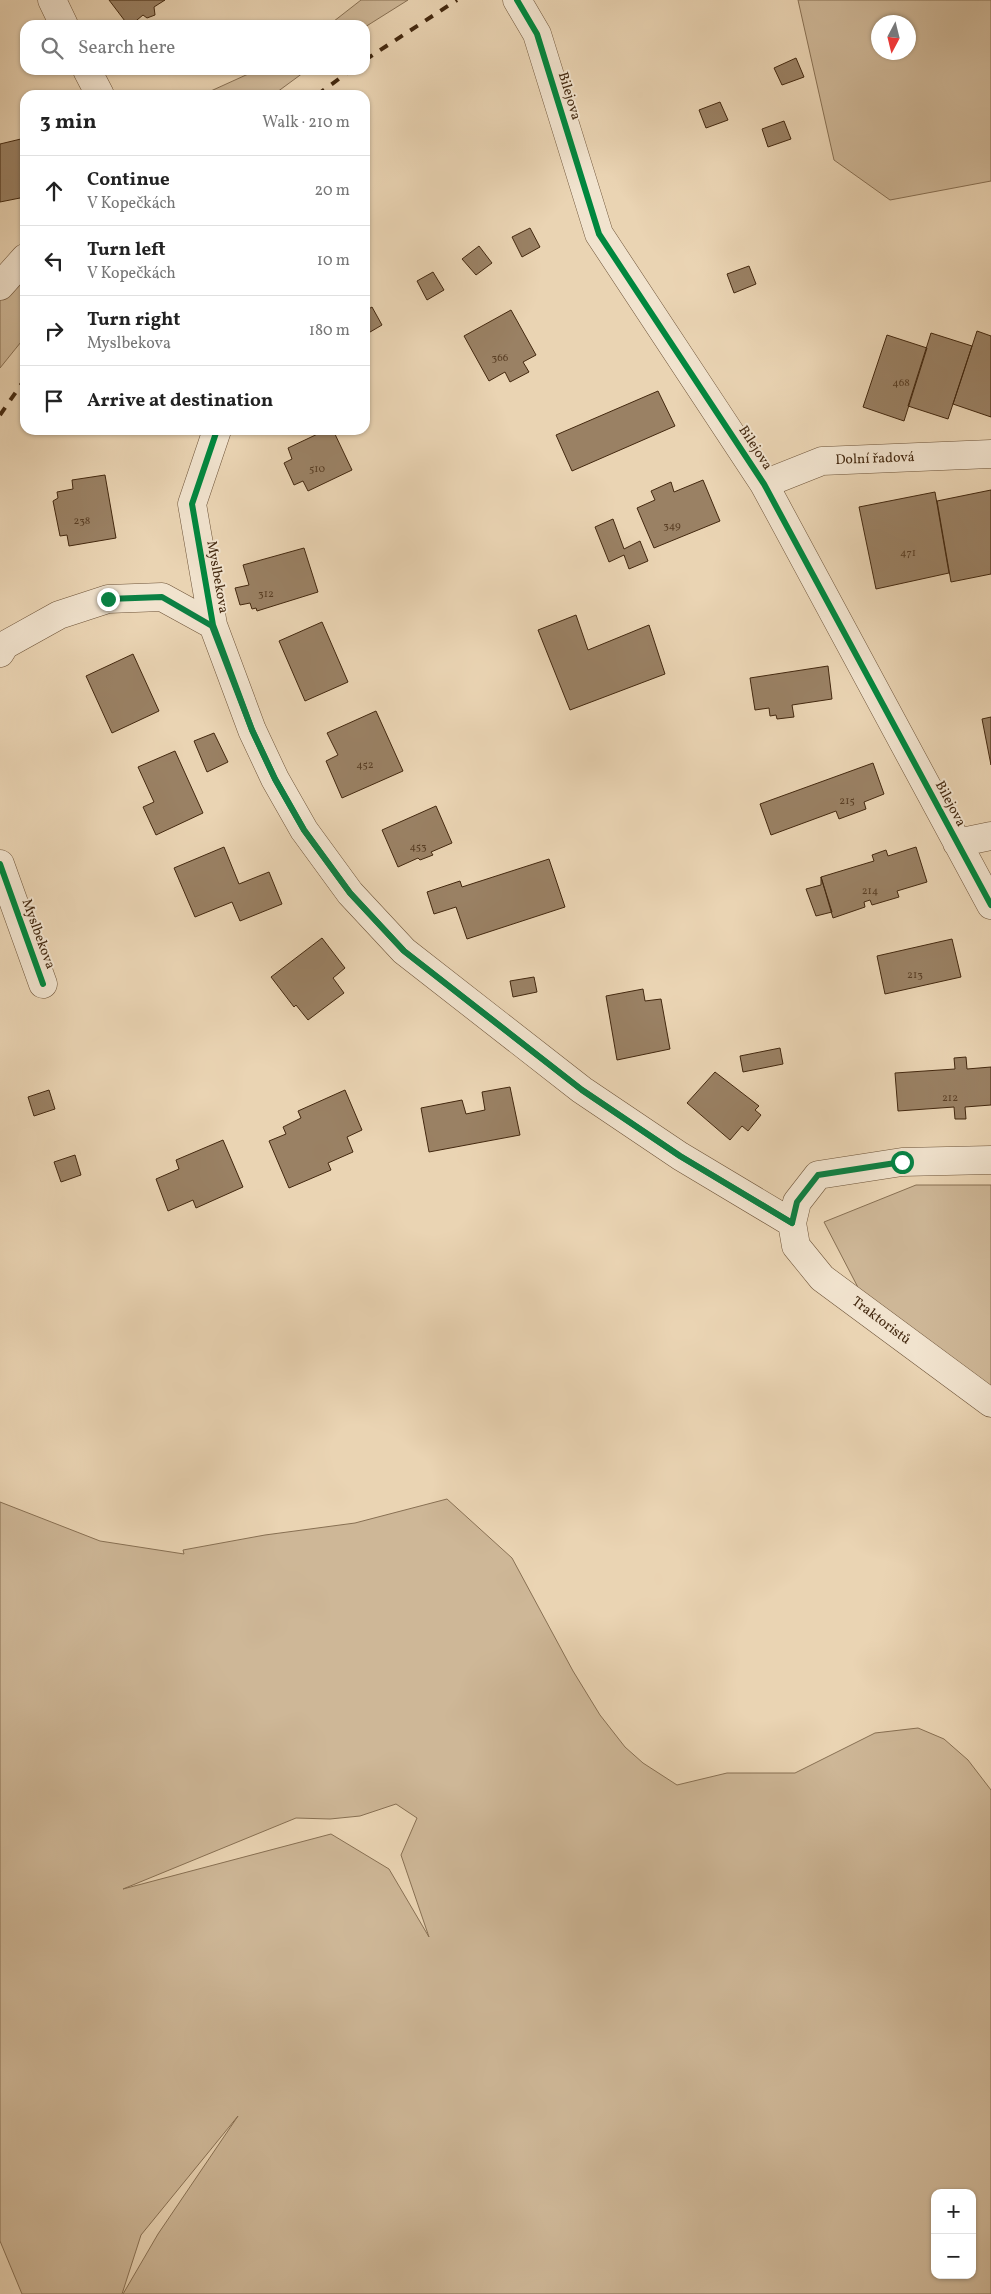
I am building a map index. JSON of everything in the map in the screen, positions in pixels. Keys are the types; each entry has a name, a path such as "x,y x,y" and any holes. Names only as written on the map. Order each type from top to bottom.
{"street":[{"path":"52,0 62,20"},
{"name":"Bilejova","path":"517,0 537,34 599,234 764,484 991,904"},
{"path":"90,75 97,90"},
{"path":"0,286 20,264"},
{"name":"Myslbekova","path":"215,435 192,504 212,626 252,730 275,779 304,830 350,893 404,951 582,1090 680,1156 792,1223"},
{"name":"Dolní řadová","path":"764,484 822,461 991,454"},
{"name":"Myslbekova","path":"0,653 5,645 59,615 108,599 162,597 212,626"},
{"path":"957,843 991,836"},
{"name":"Myslbekova","path":"0,864 43,984"},
{"path":"792,1223 797,1202 818,1175 902,1162 991,1160"},
{"name":"Traktoristů","path":"792,1223 796,1246 822,1278 991,1403"}],"shaded area":[{"path":"361,0 408,0 370,24 370,20 335,20"},
{"path":"798,0 991,0 991,181 890,200 834,160"},
{"path":"246,75 300,75 280,90 213,90"},
{"path":"20,263 20,343 0,368 0,281"},
{"path":"916,1185 991,1185 991,1392 864,1299 824,1222"},
{"path":"447,1499 512,1558 573,1671 600,1715 625,1747 643,1763 677,1785 727,1773 795,1773 875,1733 918,1728 944,1739 968,1760 991,1790 991,2294 123,2294 158,2234 238,2116 141,2235 122,2294 22,2294 0,2241 0,1502 100,1541 184,1554 183,1550 265,1535 355,1523","holes":["396,1804 417,1818 401,1855 429,1937 389,1869 331,1834 123,1889 296,1818 330,1819 360,1816"]}],"building":[{"path":"109,0 165,0 154,7 155,15 147,18 143,15 137,20 124,20"},
{"path":"796,58 804,77 782,85 774,68"},
{"path":"720,102 728,120 706,128 699,110"},
{"path":"784,121 791,139 768,147 762,129"},
{"path":"20,139 20,198 0,202 0,144"},
{"path":"530,228 540,247 522,257 512,237"},
{"path":"479,246 492,263 476,275 462,259"},
{"path":"749,266 756,284 734,293 727,274"},
{"path":"433,272 444,290 427,300 417,281"},
{"path":"372,307 382,325 370,332 370,308"},
{"path":"511,310 536,355 523,362 529,372 510,382 505,372 489,381 464,336"},
{"path":"977,331 991,336 991,417 953,404"},
{"path":"931,333 972,346 948,419 908,406"},
{"path":"887,335 927,348 904,421 863,407"},
{"path":"658,391 675,426 572,471 556,435"},
{"path":"315,435 335,435 352,470 308,491 303,481 294,485 284,463 292,459 288,448"},
{"path":"105,475 116,538 69,546 67,535 60,536 53,501 58,498 57,492 73,489 72,480"},
{"path":"703,480 720,521 654,548 637,508 655,500 651,491 671,482 674,492"},
{"path":"991,490 991,574 951,582 937,501"},
{"path":"935,492 949,573 876,589 859,507"},
{"path":"613,519 624,549 640,541 648,561 629,569 624,555 609,562 595,527"},
{"path":"304,548 318,592 257,611 256,608 252,609 250,603 240,605 235,588 249,585 243,565"},
{"path":"576,615 588,650 649,625 665,674 570,710 538,630"},
{"path":"322,622 348,682 305,701 279,641"},
{"path":"133,654 159,711 112,733 86,676"},
{"path":"828,666 832,699 792,705 794,717 777,719 776,715 770,716 769,708 755,710 750,678"},
{"path":"376,711 403,771 342,798 326,761 338,755 327,733"},
{"path":"991,717 991,765 982,719"},
{"path":"214,733 228,762 207,772 194,741"},
{"path":"175,751 203,813 156,835 143,807 154,802 138,767"},
{"path":"873,763 884,794 864,802 866,809 839,819 836,811 771,835 760,804"},
{"path":"436,806 452,843 431,852 433,855 420,860 418,858 398,867 382,830"},
{"path":"224,847 239,884 269,872 282,904 240,921 232,902 195,917 174,868"},
{"path":"916,847 927,882 897,891 899,897 872,905 870,900 864,902 865,907 833,918 821,877 874,861 872,855 886,850 888,856"},
{"path":"549,859 565,907 467,939 456,907 434,914 427,892 460,881 462,887"},
{"path":"821,877 832,912 816,916 806,889 821,885"},
{"path":"322,938 345,968 333,978 344,993 308,1020 296,1005 294,1007 271,977"},
{"path":"952,939 961,977 885,994 877,956"},
{"path":"534,977 537,992 513,997 510,981"},
{"path":"643,989 645,1001 661,999 670,1049 617,1060 606,996"},
{"path":"780,1048 783,1064 743,1072 740,1056"},
{"path":"966,1057 967,1069 991,1067 991,1105 965,1107 966,1119 955,1119 954,1107 898,1111 895,1073 955,1069 954,1058"},
{"path":"715,1072 759,1106 755,1110 761,1115 748,1131 742,1126 730,1140 687,1103"},
{"path":"510,1087 520,1135 429,1152 421,1108 462,1100 466,1114 485,1110 482,1092"},
{"path":"49,1090 55,1109 34,1116 28,1097"},
{"path":"345,1090 362,1130 347,1137 353,1152 328,1163 331,1170 289,1188 269,1141 286,1134 283,1127 301,1118 298,1111"},
{"path":"223,1140 243,1187 196,1208 193,1200 168,1211 156,1179 179,1169 176,1160"},
{"path":"75,1155 81,1175 61,1182 54,1162"}],"railway":[{"path":"370,57 457,0"},
{"path":"324,90 344,75"},
{"path":"0,415 20,386"}],"cycle path":[{"path":"517,0 537,34 599,234 764,484 991,905"},
{"path":"215,435 192,504 213,625 252,730 275,779 304,830 350,893 404,951 582,1090 680,1156 792,1223"},
{"path":"0,864 43,984"}],"route":[{"path":"108,599 162,597 212,626 252,730 275,779 304,830 350,893 404,951 582,1090 680,1156 792,1223 797,1202 818,1175 902,1162"}]}
